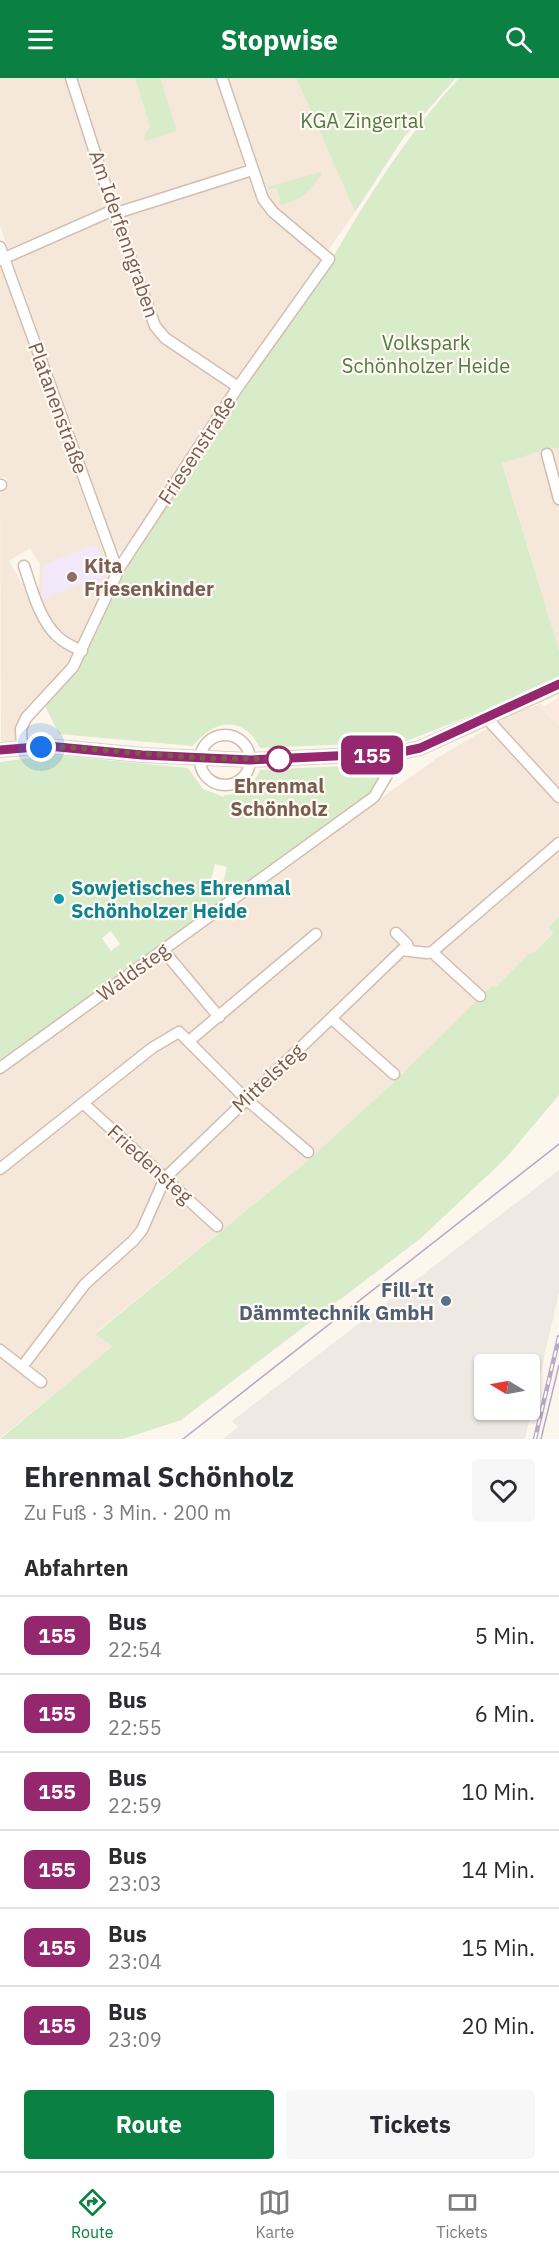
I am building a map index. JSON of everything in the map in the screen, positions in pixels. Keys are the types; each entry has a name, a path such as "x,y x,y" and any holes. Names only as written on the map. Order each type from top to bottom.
{"main road":[{"path":"0,750 57,746 250,760 389,754 420,748 559,685"}],"street":[{"name":"Am Iderfenngraben","path":"71,78 114,212 159,333 238,387"},
{"path":"2,260 109,212 252,170 222,78"},
{"name":"Friesenstraße","path":"22,748 21,729 26,718 74,667 120,567 238,387 329,259 268,206 252,170"},
{"name":"Platanenstraße","path":"0,247 2,260 114,561 120,567"},
{"path":"547,454 559,499"},
{"path":"24,566 34,597 51,629 66,643 82,651"},
{"path":"489,717 492,724 559,797"},
{"path":"229,735 242,741 250,760 249,767 241,779 228,785 220,785 209,780 202,770 200,758 208,741 214,737 229,735"},
{"name":"Waldsteg","path":"0,1068 374,797 387,775 389,754"},
{"path":"396,933 407,944 409,950 432,952 559,843"},
{"path":"189,1041 316,934"},
{"path":"163,950 219,1017"},
{"name":"Mittelsteg","path":"22,1367 85,1284 142,1230 165,1178 402,950 409,950"},
{"path":"432,952 480,996"},
{"path":"332,1019 394,1074"},
{"path":"0,1169 166,1037 179,1032 246,1098 308,1152"},
{"name":"Friedensteg","path":"83,1103 217,1226"},
{"path":"0,1350 41,1382"}],"shaded area":[{"path":"0,78 68,78 108,205 105,209 51,231 47,237 9,251 0,226"},
{"path":"75,78 219,78 245,165 243,168 123,208 116,206"},
{"path":"228,78 296,78 355,212 329,249 279,212 269,200"},
{"path":"248,176 257,195 322,259 238,381 168,336 159,326 121,218 123,214"},
{"path":"112,219 151,327 232,386 233,391 124,550 120,552 115,547 13,262 15,257"},
{"path":"0,267 111,574 80,645 67,641 53,625 38,598 40,565 30,548 9,561 51,635 77,655 15,743 1,744 0,488 8,485 6,477 0,478"},
{"path":"550,448 559,449 559,650 502,462"},
{"name":"Kita Friesenkinder","path":"96,544 106,571 96,592 80,584 42,599 43,565"},
{"path":"559,698 559,725 538,705 541,703 544,706"},
{"path":"538,705 559,725 559,916 549,927 553,932 534,953 528,954 496,987 492,987 395,1081 307,1161 95,1333 114,1346 0,1438 0,1072 437,758 515,712"},
{"path":"559,1170 559,1293 540,1375 540,1354 474,1354 474,1420 529,1420 525,1439 223,1439 238,1427 232,1421"}],"green space":[{"path":"135,78 160,78 177,131 145,141 144,137 150,126"},
{"name":"KGA Zingertal","path":"296,78 456,78 404,137 355,212"},
{"name":"Volkspark Schönholzer Heide","path":"459,78 559,78 559,449 550,448 502,463 559,650 559,676 475,714 404,742 260,748 245,730 228,725 219,726 210,731 193,746 59,734 44,704 71,677 120,574 332,259 360,211 391,165 423,120"},
{"path":"321,172 305,194 281,205 277,188 269,190 268,187"},
{"path":"53,755 188,768 203,789 224,797 224,795 246,788 254,781 260,770 385,764 383,776 369,797 0,1064 0,762","holes":["215,864 227,867 223,883 211,880","111,931 120,944 111,951 102,938"]},
{"path":"559,916 559,1095 505,1159 420,1239 181,1420 123,1439 0,1439 113,1346 95,1334 307,1161 395,1081 492,986 496,987 528,954 534,953 553,933 549,927"}],"tram line":[{"path":"183,1439 559,1144"},
{"path":"541,1439 559,1365"}],"railway":[{"path":"535,1439 559,1337"}],"bus line":[{"name":"155","path":"0,750 48,746 142,755 250,760 389,754 420,748 559,684"}],"place":[{"name":"Kita Friesenkinder","path":"72,577"},
{"name":"Ehrenmal Schönholz","path":"279,759"},
{"name":"Sowjetisches Ehrenmal Schönholzer Heide","path":"59,899"},
{"name":"Fill-It Dämmtechnik GmbH","path":"446,1301"}],"route":[{"path":"41,747 200,758 279,759"}]}
